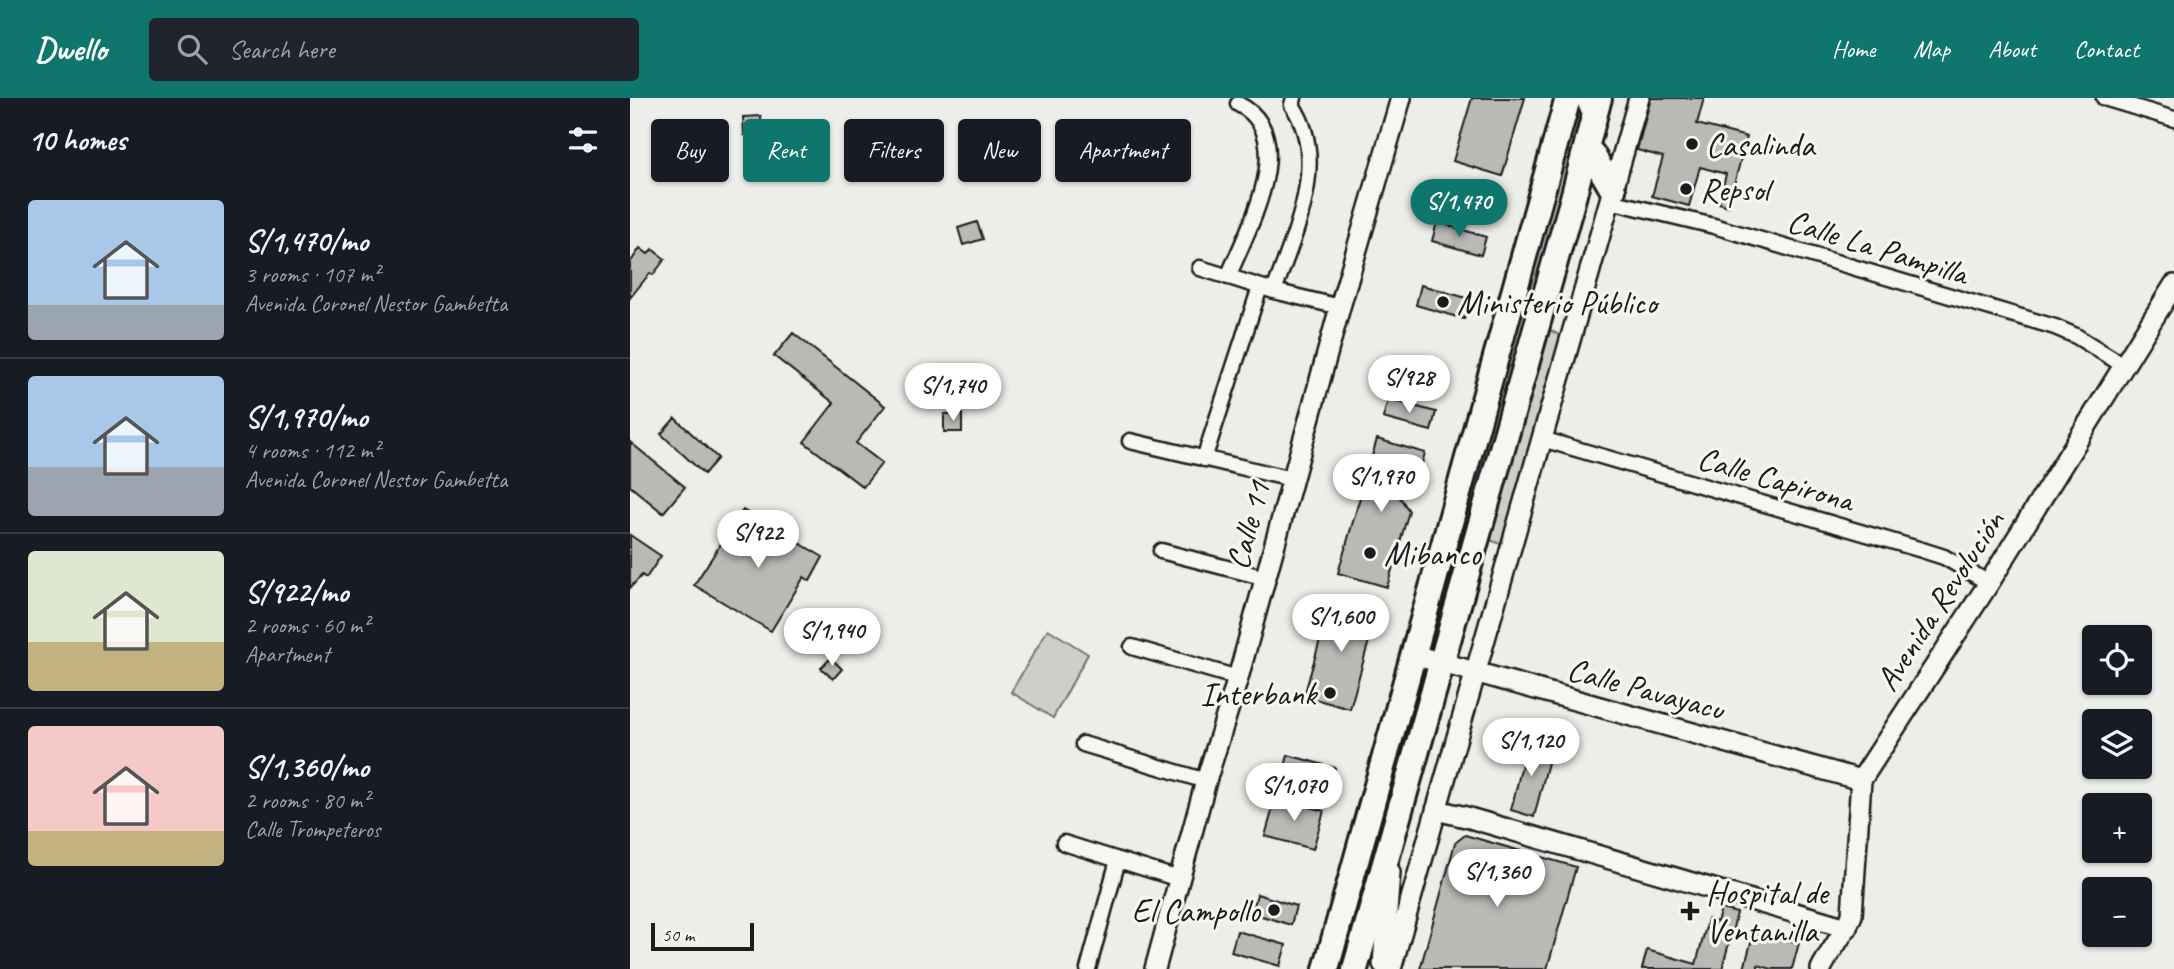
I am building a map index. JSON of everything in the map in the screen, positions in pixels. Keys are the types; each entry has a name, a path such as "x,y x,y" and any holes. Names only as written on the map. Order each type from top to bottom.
{"highway":[{"path":"1326,969 1568,98"},
{"path":"1355,969 1596,110"},
{"path":"1586,148 1592,153 1611,195"}],"street":[{"path":"1274,291 1296,227 1309,163 1304,130 1292,105 1294,98"},
{"name":"Calle 11","path":"1155,969 1340,306 1401,98"},
{"path":"1583,98 1596,110"},
{"path":"1391,969 1639,98"},
{"path":"2104,98 2174,119"},
{"path":"1228,277 1267,179 1270,157 1255,115 1238,104"},
{"name":"Calle La Pampilla","path":"1611,195 2055,327 2076,336 2123,365"},
{"path":"1200,268 1274,291 1340,306"},
{"name":"Avenida Revolución","path":"1821,969 1847,928 1852,915 1861,780 1989,583 2174,285"},
{"path":"1204,459 1260,287"},
{"name":"Calle Capirona","path":"1542,439 1944,557 1989,583"},
{"path":"1130,441 1292,479"},
{"path":"1161,551 1266,578"},
{"path":"1132,647 1238,678"},
{"name":"Calle Pavayacu","path":"1414,655 1861,780"},
{"path":"1083,744 1206,781"},
{"path":"1436,810 1847,928"},
{"path":"1384,969 1392,838"},
{"path":"1064,842 1179,879"},
{"path":"1088,969 1118,860"}],"shaded area":[{"path":"1574,107 1585,122 1435,643 1429,643 1427,638"},
{"path":"1547,331 1561,336 1501,544 1487,539"},
{"path":"1048,629 1088,654 1053,718 1011,692"},
{"path":"1418,679 1425,681 1347,969 1334,969"}],"building":[{"path":"1472,98 1525,98 1502,176 1453,161"},
{"path":"1651,98 1704,98 1697,124 1747,137 1728,206 1719,203 1726,174 1700,167 1689,206 1652,196 1663,157 1637,150"},
{"path":"761,116 761,119 743,119"},
{"path":"977,222 983,239 963,245 958,228"},
{"path":"1437,222 1486,237 1481,255 1432,241"},
{"path":"640,248 648,254 652,249 665,259 630,298 630,263"},
{"name":"Ministerio Público","path":"1421,285 1470,299 1464,319 1416,305"},
{"path":"793,333 885,406 856,443 882,463 863,487 804,442 834,403 774,356"},
{"path":"1402,358 1447,370 1444,381 1399,368"},
{"path":"1388,399 1436,412 1431,431 1383,418"},
{"path":"944,414 962,414 962,432 944,432"},
{"path":"675,418 718,458 704,474 661,434"},
{"path":"1377,439 1425,453 1414,491 1391,484 1409,511 1387,587 1338,573"},
{"path":"630,442 685,487 663,513 630,486"},
{"path":"743,510 823,557 810,581 804,577 771,631 694,585"},
{"path":"630,535 661,556 646,578 642,575 630,588"},
{"path":"1332,598 1377,612 1350,709 1304,696"},
{"path":"831,658 842,669 833,679 821,668"},
{"path":"1528,740 1552,747 1534,817 1511,810"},
{"path":"1288,755 1335,768 1329,789 1283,775"},
{"path":"1276,797 1324,811 1313,849 1265,836"},
{"path":"1465,835 1576,867 1547,969 1420,969 1455,843"},
{"name":"El Campollo","path":"1257,894 1296,906 1291,925 1252,913"},
{"path":"1721,909 1737,913 1722,969 1642,969 1647,950 1696,964 1708,919 1717,922"},
{"path":"1237,931 1286,945 1280,966 1231,952"},
{"path":"1754,931 1799,943 1792,969 1772,969 1758,965 1758,969 1744,969"}],"place":[{"name":"Casalinda","path":"1692,144"},
{"name":"Repsol","path":"1686,189"},
{"name":"Ministerio Público","path":"1443,302"},
{"name":"Mibanco","path":"1370,553"},
{"name":"Interbank","path":"1330,693"},
{"name":"El Campollo","path":"1274,910"},
{"name":"Hospital de Ventanilla","path":"1690,911"}]}
